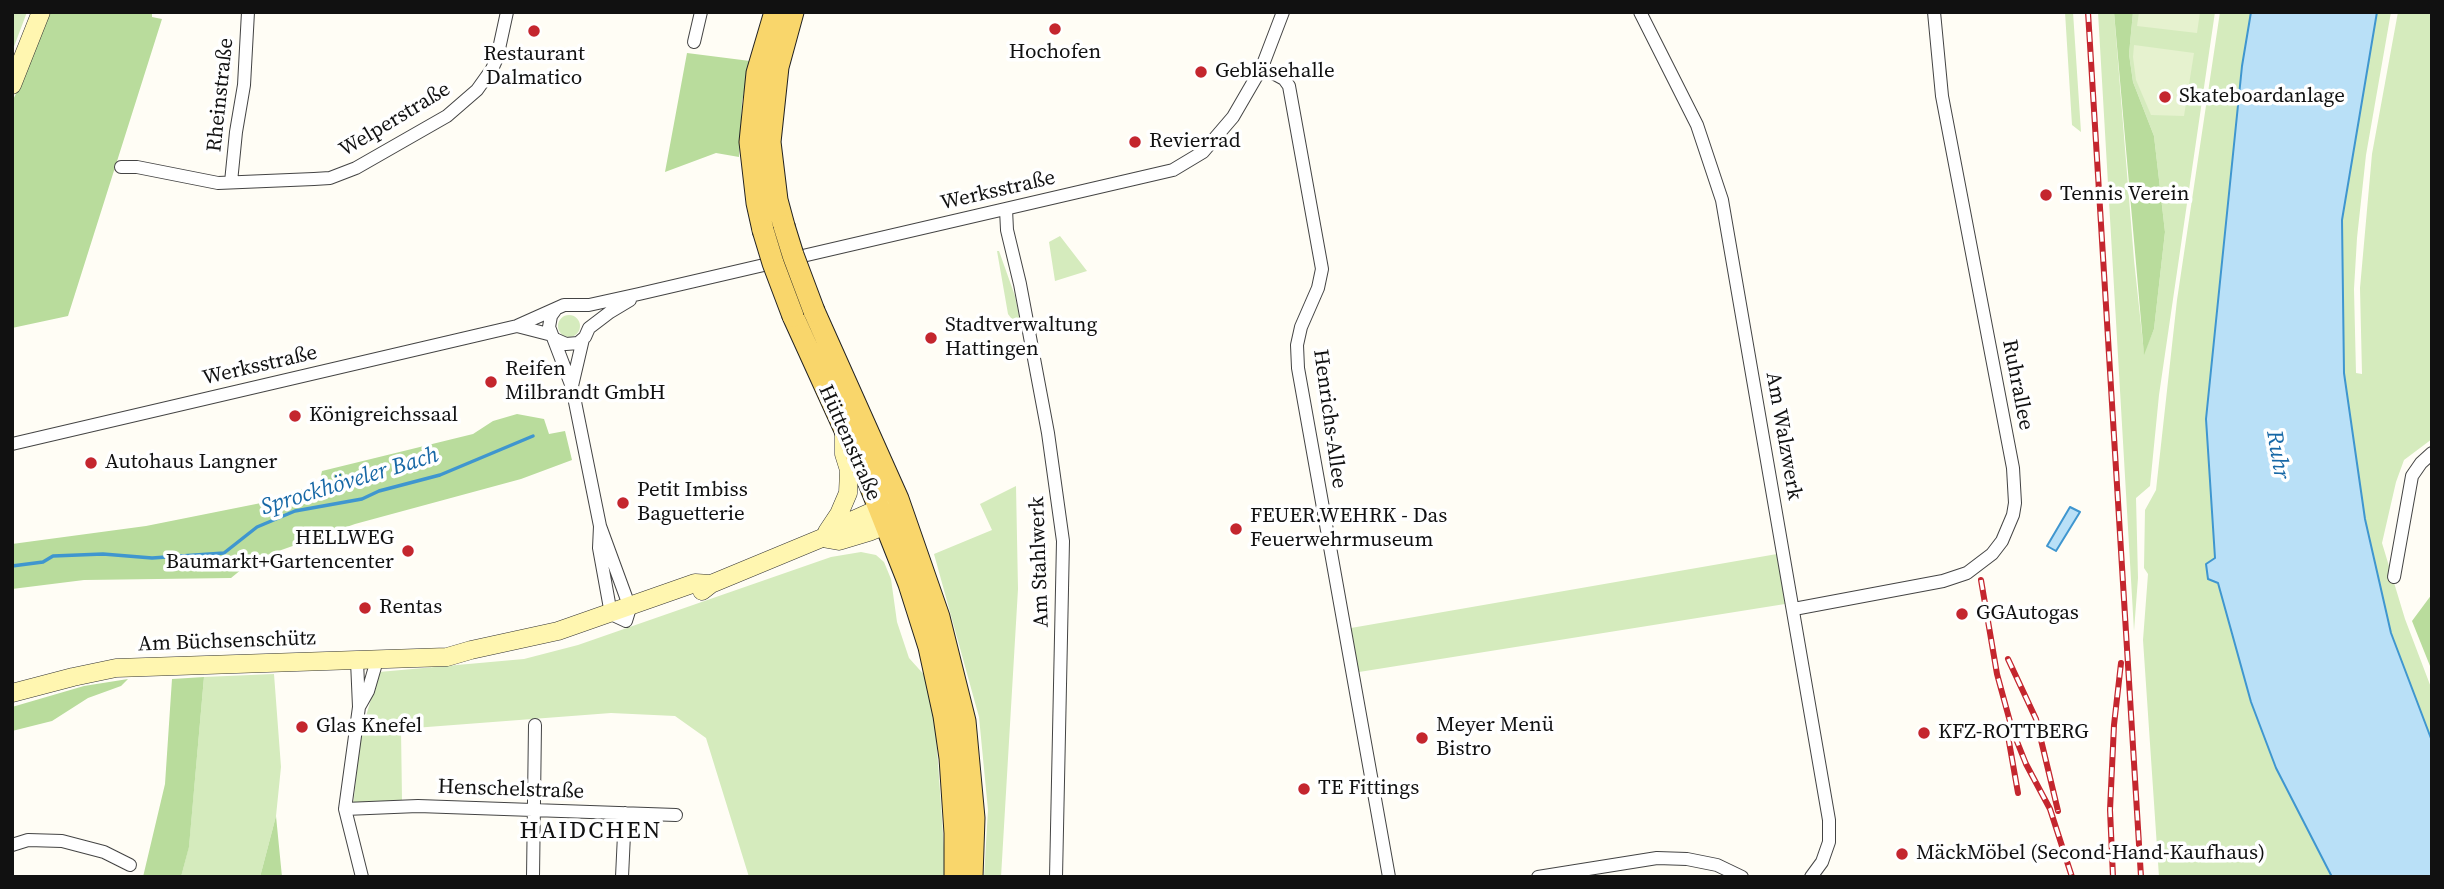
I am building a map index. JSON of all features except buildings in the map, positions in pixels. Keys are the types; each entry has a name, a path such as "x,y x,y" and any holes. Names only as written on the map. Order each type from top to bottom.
{"main road":[{"name":"Hüttenstraße","path":"775,12 757,73 750,142 757,204 793,255 891,511 909,584 929,647 944,716 953,800 955,877"},
{"name":"Hüttenstraße","path":"793,12 778,67 770,142 778,200 773,263 793,316 844,430 891,511 914,543 939,617 965,721 974,818 972,877"}],"street":[{"path":"12,85 41,12"},
{"name":"Rheinstraße","path":"231,182 244,85 248,12"},
{"name":"Welperstraße","path":"330,177 356,168 398,146 447,116 467,100 492,69 507,12"},
{"path":"694,43 701,12"},
{"name":"Werksstraße","path":"12,444 517,326 567,304 577,306 639,294 1160,174 1203,152 1223,130 1246,97 1262,67 1283,12"},
{"name":"Am Walzwerk","path":"1640,12 1697,125 1722,200 1829,820 1829,842 1822,862 1811,877"},
{"name":"Ruhrallee","path":"1794,609 1943,581 1967,573 1992,554 2002,541 2013,515 2013,468 1944,108 1934,12"},
{"name":"Henrichs-Allee","path":"1262,67 1284,79 1289,86 1320,256 1322,269 1318,288 1299,336 1298,368 1389,877"},
{"name":"Rheinstraße","path":"121,167 137,167 206,182 297,181 330,177"},
{"name":"Am Stahlwerk","path":"1006,209 1007,230 1020,284 1045,421 1063,541 1064,600 1056,877"},
{"name":"Werksstraße","path":"517,326 572,344 610,312 639,294"},
{"path":"572,387 588,316 577,306"},
{"path":"556,309 550,320 572,387 600,526 622,614"},
{"path":"822,538 839,514 848,493 849,470 844,454 844,430"},
{"path":"2394,577 2412,476 2432,453"},
{"name":"Am Büchsenschütz","path":"12,693 116,668 447,657 622,614 695,583 711,584 822,538 839,541 891,511"},
{"path":"600,526 599,548 622,614"},
{"path":"357,660 359,707 345,809 362,877"},
{"path":"359,707 368,691 377,660"},
{"path":"534,877 535,725"},
{"name":"Henschelstraße","path":"345,809 418,806 676,815"},
{"path":"622,877 625,813"},
{"path":"12,845 28,840 62,841 104,852 130,865"},
{"path":"1538,877 1657,858 1687,859 1717,865 1742,877"}],"green space":[{"path":"12,12 27,12 12,52"},
{"path":"47,12 152,12 152,17 162,19 68,316 12,328 12,102 27,70"},
{"path":"2065,12 2073,12 2081,132 2072,125"},
{"path":"2098,12 2114,12 2144,353 2154,329 2165,232 2154,136 2133,82 2129,54 2133,12 2215,12 2159,395 2150,486 2136,498 2138,578 2134,631"},
{"path":"2114,12 2133,12 2129,54 2133,82 2154,136 2165,232 2154,329 2144,355"},
{"path":"2139,12 2200,12 2197,33 2137,26"},
{"path":"2220,12 2251,12 2242,66 2206,419 2218,584 2251,702 2276,768 2332,877 2159,877 2143,640 2148,574 2144,568 2145,510 2156,490 2177,300"},
{"path":"2377,12 2391,12 2366,155 2357,238 2354,289 2356,373 2362,374 2360,288 2372,154 2398,12 2432,12 2432,439 2404,460 2382,543 2405,619 2432,690 2432,741 2390,633 2365,519 2344,373 2342,220"},
{"name":"Skateboardanlage","path":"2134,45 2194,53 2184,116 2151,115 2136,80"},
{"path":"687,53 750,61 742,102 739,157 716,153 665,172"},
{"path":"1060,236 1087,271 1055,281 1049,242"},
{"path":"997,251 1015,296 1023,334 1008,314"},
{"path":"569,315 579,322 580,326 573,336 569,337 559,330 558,326 565,316"},
{"path":"517,414 544,419 549,434 565,431 572,460 521,479 355,524 253,560 231,578 84,580 12,589 12,544 146,526 261,503 319,484 322,471 473,434 493,421"},
{"path":"1016,486 1018,589 1001,877 984,877 988,810 979,717 934,554 992,530 980,504"},
{"path":"861,552 876,555 884,562 891,579 897,622 909,658 927,678 935,720 946,877 749,877 706,738 675,716 611,713 401,729 402,800 353,806 361,733 379,672 524,659 578,645 831,557"},
{"path":"1777,554 1785,604 1359,672 1351,628"},
{"path":"2432,594 2432,671 2412,621"},
{"path":"274,674 281,767 276,816 260,877 181,877 189,846 204,677"},
{"path":"204,677 189,847 181,877 143,877 165,784 172,679"},
{"path":"128,679 121,686 88,698 52,721 12,731 12,707 84,686"},
{"path":"276,816 282,877 260,877"}],"water":[{"name":"Ruhr","path":"2251,12 2377,12 2342,220 2344,373 2365,519 2391,633 2432,741 2432,877 2332,877 2276,768 2251,702 2218,583 2208,579 2206,564 2215,558 2206,419 2242,66"},
{"path":"2070,507 2080,512 2056,551 2047,546"}],"waterway":[{"name":"Sprockhöveler Bach","path":"12,566 43,562 53,556 103,554 152,558 224,553 257,527 295,511 362,499 379,491 440,475 533,436"}],"railway":[{"path":"2088,12 2141,877"},
{"path":"1981,580 1997,674 2012,729 2026,764 2050,809 2072,877"},
{"path":"2008,659 2036,719 2058,811"},
{"path":"2113,877 2110,810 2114,725 2121,663"},
{"path":"2008,736 2018,793"}],"place":[{"name":"Hochofen","path":"1055,29"},
{"name":"Restaurant Dalmatico","path":"534,31"},
{"name":"Gebläsehalle","path":"1201,72"},
{"name":"Skateboardanlage","path":"2165,97"},
{"name":"Revierrad","path":"1135,142"},
{"name":"Tennis Verein","path":"2046,195"},
{"name":"Stadtverwaltung Hattingen","path":"931,338"},
{"name":"Reifen Milbrandt GmbH","path":"491,382"},
{"name":"Königreichssaal","path":"295,416"},
{"name":"Autohaus Langner","path":"91,463"},
{"name":"Petit Imbiss Baguetterie","path":"623,503"},
{"name":"FEUER.WEHRK - Das Feuerwehrmuseum","path":"1236,529"},
{"name":"HELLWEG Baumarkt+Gartencenter","path":"408,551"},
{"name":"Rentas","path":"365,608"},
{"name":"GGAutogas","path":"1962,614"},
{"name":"Glas Knefel","path":"302,727"},
{"name":"KFZ-ROTTBERG","path":"1924,733"},
{"name":"Meyer Menü Bistro","path":"1422,738"},
{"name":"TE Fittings","path":"1304,789"},
{"name":"MäckMöbel (Second-Hand-Kaufhaus)","path":"1902,854"}],"district":[{"name":"HAIDCHEN","path":"591,832"}]}
